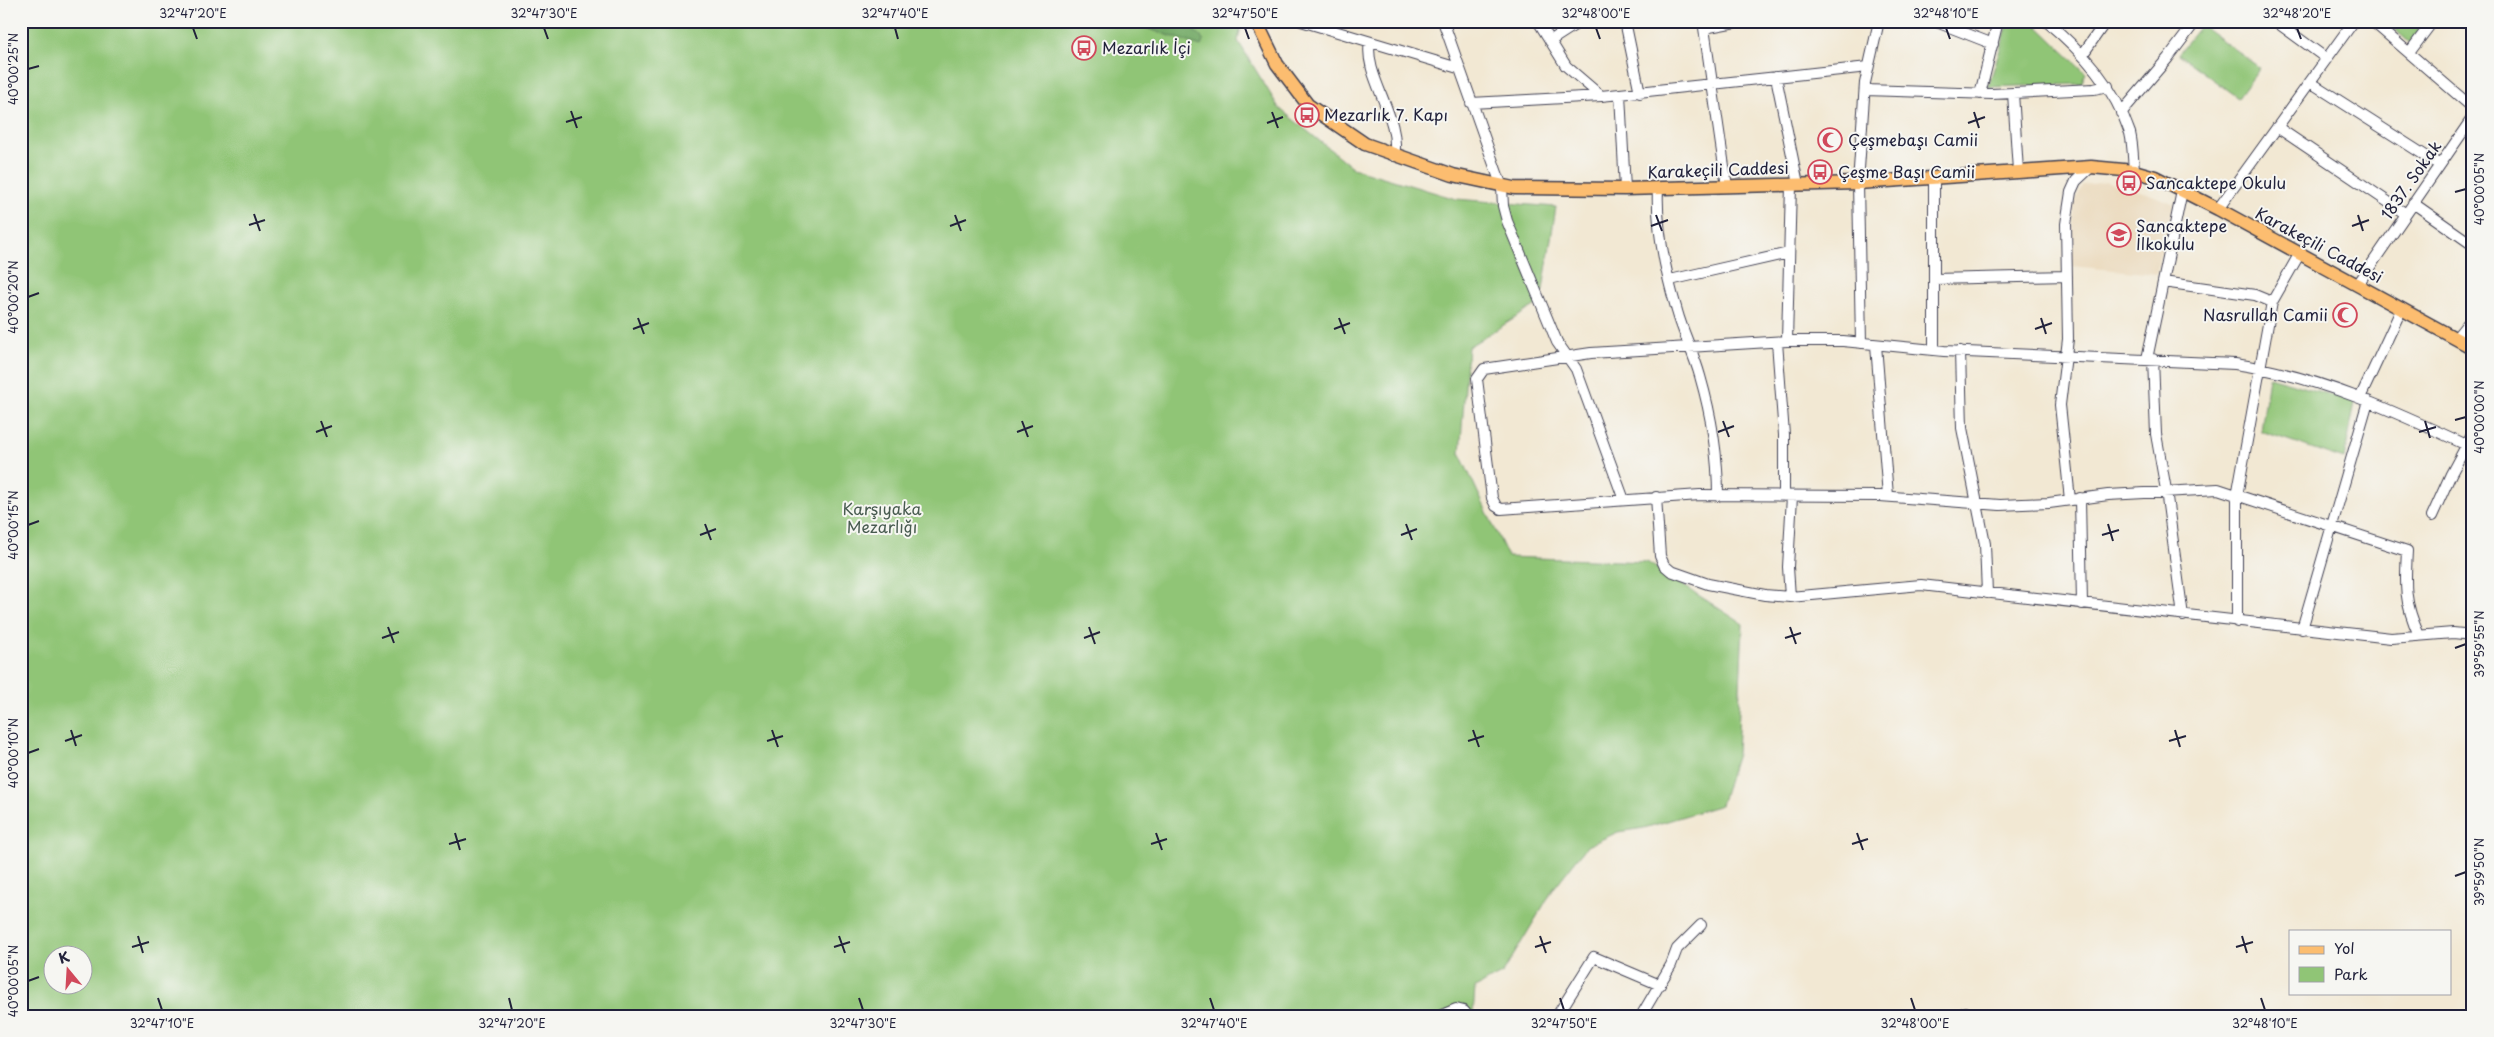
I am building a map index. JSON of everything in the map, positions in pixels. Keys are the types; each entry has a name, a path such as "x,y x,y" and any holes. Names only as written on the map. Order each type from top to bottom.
{"main road":[{"name":"Karakeçili Caddesi","path":"1256,21 1277,64 1308,106 1365,144 1394,156 1453,174 1502,187 1626,189 1858,183 2091,167 2134,171 2155,177 2218,209 2473,348"}],"street":[{"path":"1301,21 1458,68"},
{"path":"1444,21 1458,68 1502,187 1503,206 1507,221 1548,320 1565,356 1576,369 1624,500"},
{"path":"1538,21 1566,66 1601,96"},
{"path":"1550,41 1581,21"},
{"path":"1625,21 1640,93"},
{"path":"1727,186 1704,24 1741,21"},
{"path":"1861,343 1858,183 1864,90 1879,21"},
{"path":"1934,21 1993,44"},
{"path":"1980,94 1998,21"},
{"path":"2046,21 2083,54 2108,86 2130,135 2134,171"},
{"path":"2083,54 2106,21"},
{"path":"2121,113 2168,58 2196,21"},
{"path":"2275,21 2327,59"},
{"path":"2218,209 2354,21"},
{"path":"2372,21 2473,108"},
{"path":"2410,53 2434,21"},
{"path":"1370,42 1370,58 1394,131 1394,156"},
{"path":"1471,103 1640,93 1868,67"},
{"path":"1776,77 1794,184 1782,341 1790,597"},
{"path":"2310,82 2440,165"},
{"path":"1864,90 1980,94 2094,89 2108,86"},
{"path":"2013,93 2018,171"},
{"path":"1620,94 1626,189"},
{"name":"1837. Sokak","path":"2358,284 2473,117"},
{"path":"2277,127 2406,214"},
{"path":"2082,604 2075,499 2060,405 2067,355 2066,224 2071,192 2076,181 2091,167"},
{"path":"1934,178 1934,350"},
{"path":"1658,188 1656,213 1677,312 1708,406 1718,466 1718,496"},
{"path":"2182,191 2150,359 2156,434 2166,490 2183,616"},
{"path":"2413,203 2473,245"},
{"path":"1670,280 1789,253"},
{"path":"2237,622 2237,496 2272,302 2300,253"},
{"path":"1934,280 2067,276"},
{"path":"2164,282 2255,295 2272,302"},
{"path":"2302,629 2333,526 2364,399 2402,308"},
{"path":"2456,338 2473,317"},
{"path":"2419,635 2409,614 2406,596 2406,551 2218,489 2166,490 2000,505 1888,496 1718,496 1656,497 1504,510 1498,508 1493,502 1477,383 1478,375 1484,369 1565,356 1782,341 1861,343 1934,350 2235,364 2260,368 2334,387 2470,447"},
{"path":"1876,345 1888,496"},
{"path":"1960,351 1962,428 1985,544 1987,593"},
{"path":"2432,516 2451,474 2470,447 2473,433"},
{"path":"1656,497 1660,556 1667,568 1708,584 1742,592 1790,597 1921,585 2391,638 2419,635 2473,635"},
{"path":"1640,1016 1660,985 1677,949 1701,925"},
{"path":"1556,1016 1594,957 1660,985"},
{"path":"1439,1016 1456,1009 1464,1011 1468,1016"}],"shaded area":[{"name":"Sancaktepe İlkokulu","path":"2106,182 2147,193 2174,204 2156,274 2071,266 2074,205 2082,185"}],"green space":[{"name":"Karşıyaka Mezarlığı","path":"21,21 1242,21 1238,41 1279,108 1353,168 1456,199 1556,207 1541,302 1468,347 1460,454 1508,557 1647,562 1743,624 1737,754 1721,805 1644,828 1618,832 1587,846 1554,888 1503,973 1475,988 1473,1016 21,1016"},
{"path":"1135,21 1184,21 1204,40 1201,46 1140,26"},
{"path":"2009,21 2032,21 2086,73 2081,84 1988,87"},
{"path":"2385,21 2425,21 2410,43"},
{"path":"2201,25 2260,68 2238,98 2178,54"},
{"path":"2269,377 2355,402 2344,459 2261,431"}],"place":[{"name":"Mezarlık İçi","path":"1084,48"},
{"name":"Mezarlık 7. Kapı","path":"1307,115"},
{"name":"Çeşmebaşı Camii","path":"1830,140"},
{"name":"Çeşme Başı Camii","path":"1820,172"},
{"name":"Sancaktepe Okulu","path":"2129,183"},
{"name":"Sancaktepe İlkokulu","path":"2119,235"},
{"name":"Nasrullah Camii","path":"2345,315"}]}
